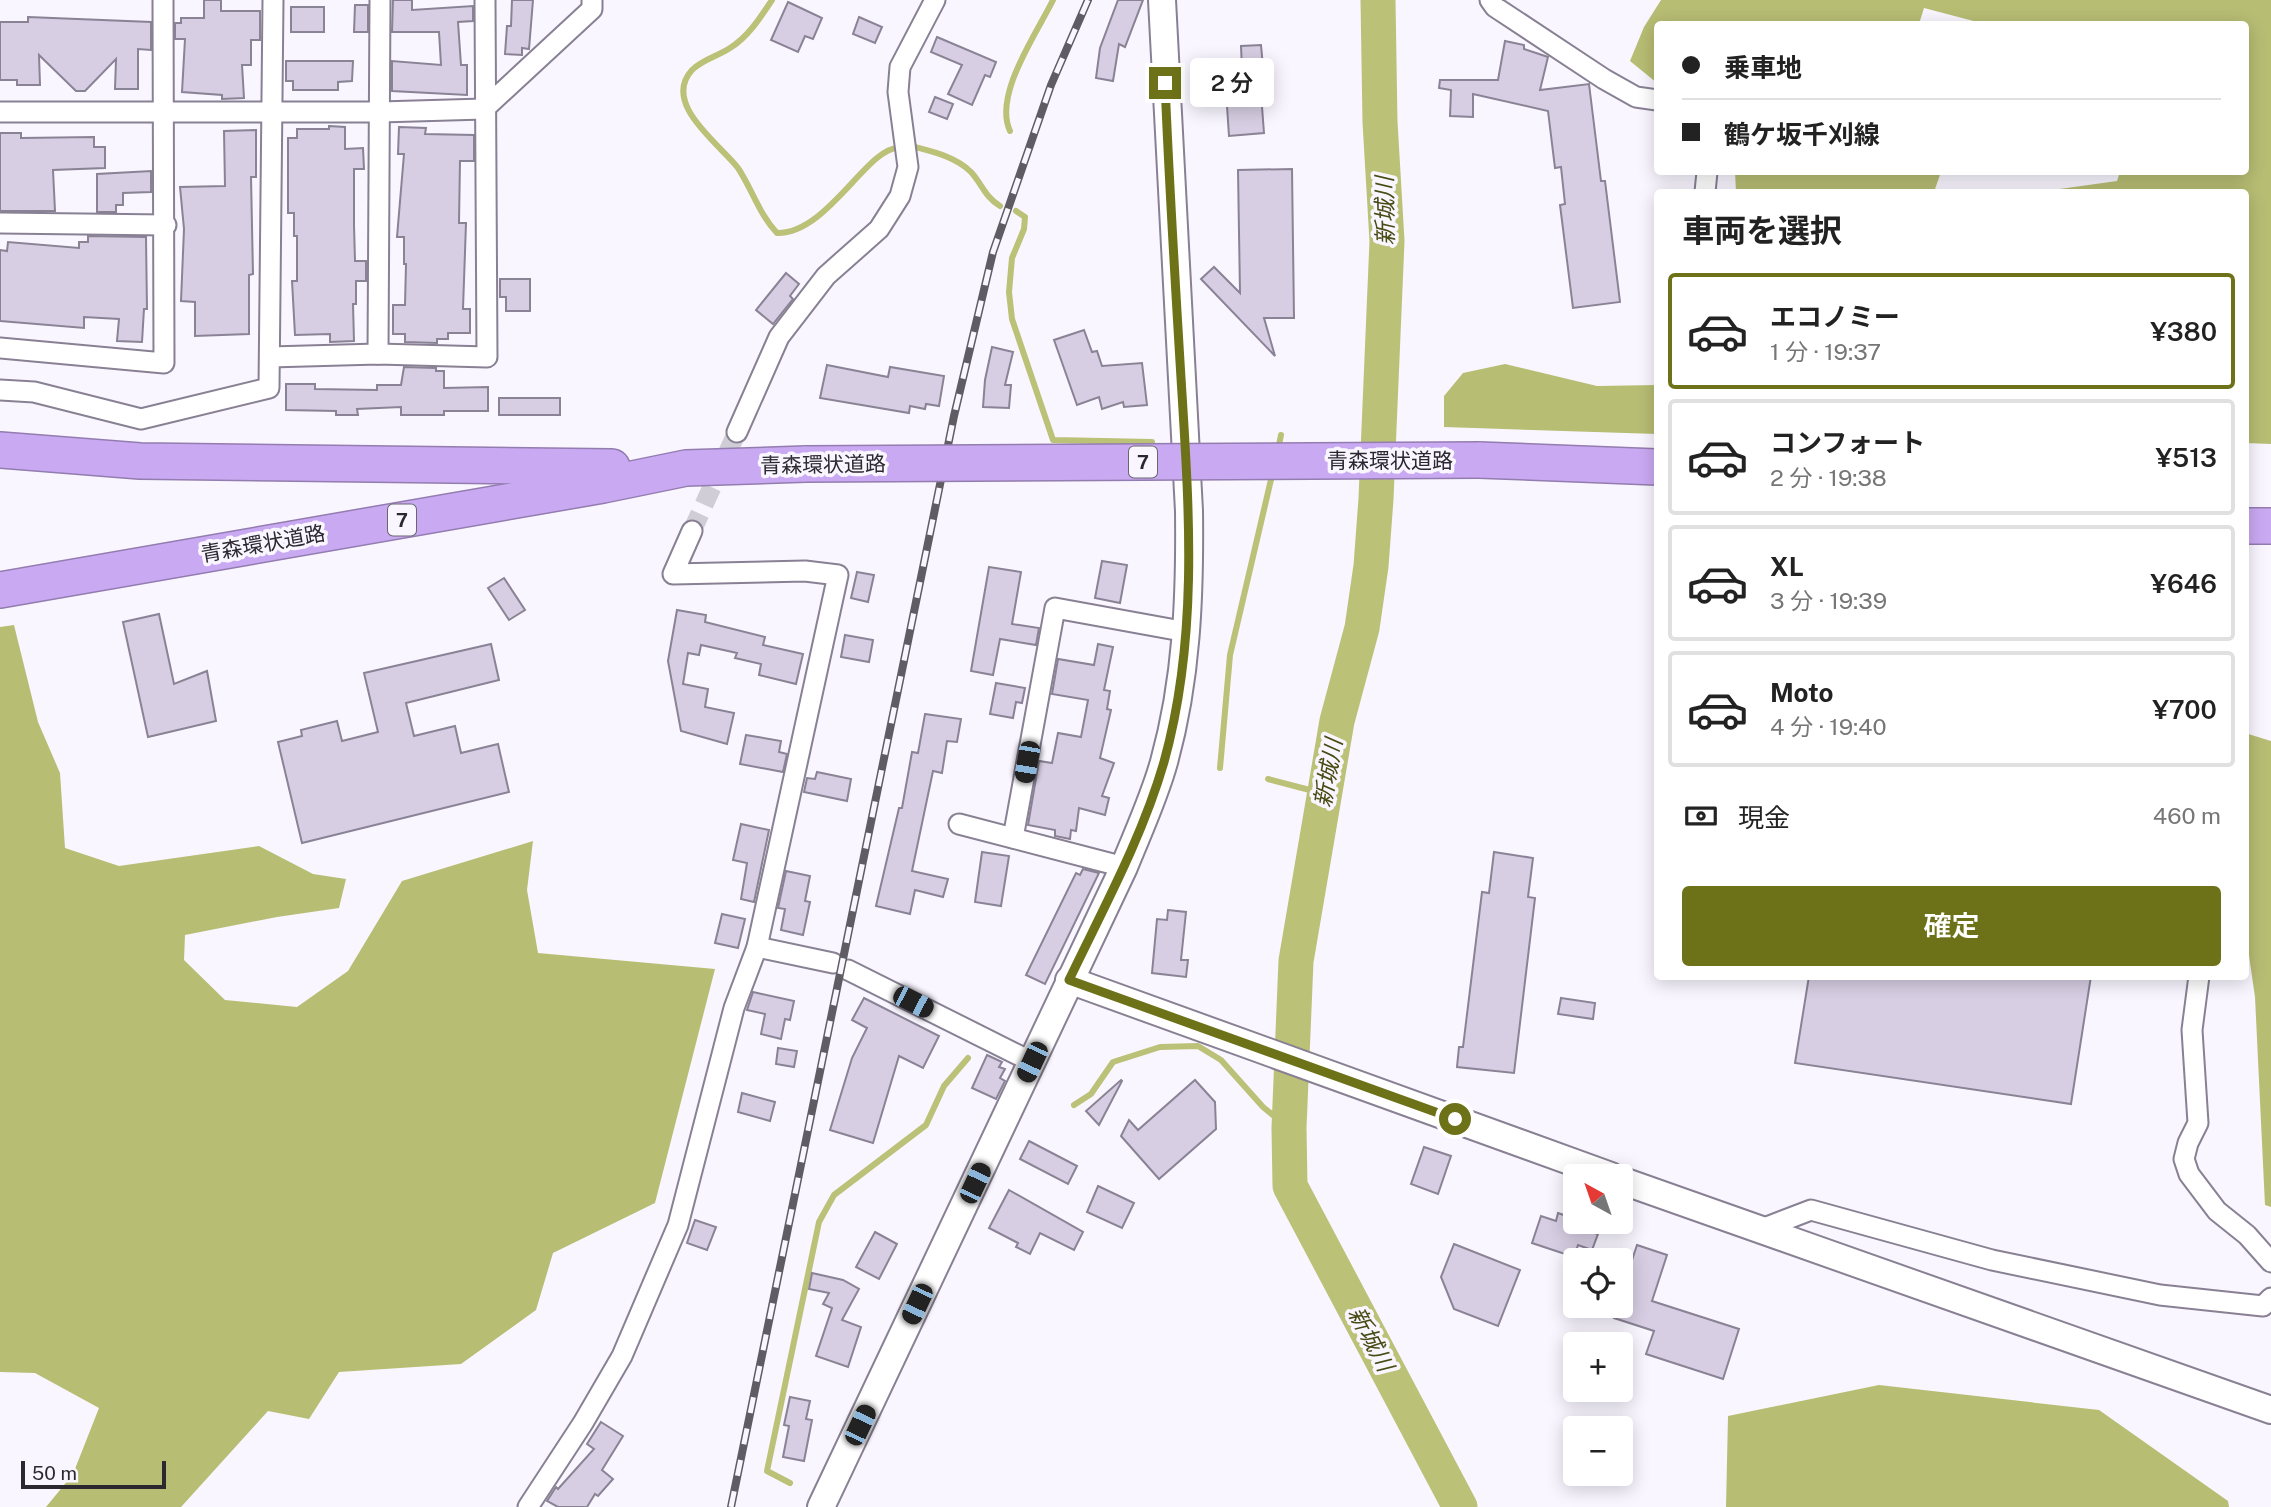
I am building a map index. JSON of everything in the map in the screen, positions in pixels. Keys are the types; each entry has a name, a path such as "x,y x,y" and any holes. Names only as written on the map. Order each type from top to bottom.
{"highway":[{"path":"0,450 140,461 686,468"},
{"name":"青森環状道路","path":"0,590 603,485 686,468 806,464 1479,460 1654,467"},
{"path":"2249,526 2271,526"}],"main road":[{"path":"821,1507 1124,867 1151,803 1164,761 1180,687 1187,632 1189,511 1161,0"},
{"path":"1069,980 1578,1164"},
{"path":"1633,1185 2271,1410"}],"street":[{"path":"0,348 164,363 166,225 163,0"},
{"path":"0,390 34,392 141,419 269,388 273,0"},
{"path":"378,354 380,0"},
{"path":"270,357 378,354 487,357 485,0"},
{"path":"0,112 165,110 273,113 484,109 575,26 592,9 593,0"},
{"path":"737,432 779,337 826,276 879,229 900,196 908,167 898,92 900,66 935,0"},
{"path":"1490,0 1495,7 1604,79 1636,97 1654,100"},
{"path":"0,223 166,225"},
{"path":"527,1507 583,1423 622,1356 678,1225 734,1008 757,947 838,575 805,571 673,574 692,531"},
{"path":"1013,838 1055,608 1187,632"},
{"path":"959,824 1124,867"},
{"path":"757,947 841,967 1032,1062"},
{"path":"2198,980 2192,1030 2198,1123 2184,1159 2189,1174 2217,1211 2246,1235 2271,1262"},
{"path":"1759,1230 1811,1210 1992,1260 2161,1295 2263,1306 2271,1298"}],"green space":[{"path":"1661,0 2271,0 2271,444 2249,443 2249,189 2060,189 2117,181 2119,175 2249,175 2249,21 1974,21 1924,8 1920,21 1654,21 1654,81 1630,61 1644,27"},
{"path":"1735,175 1940,175 1935,189 1736,189"},
{"path":"1505,364 1597,386 1654,385 1654,434 1444,427 1444,396 1463,373"},
{"path":"14,625 38,722 60,773 65,848 119,866 259,846 313,874 346,879 339,908 185,935 184,960 225,1000 297,1007 348,971 402,881 533,841 527,890 538,953 715,969 655,1203 553,1253 536,1310 461,1364 339,1372 309,1419 268,1411 181,1507 46,1507 73,1474 99,1408 35,1373 0,1372 0,627"},
{"path":"2249,734 2271,741 2271,1207 2265,1205 2255,997 2249,956"},
{"path":"1879,1385 2099,1410 2228,1501 2229,1507 1726,1507 1728,1416"}],"building":[{"path":"204,0 221,0 221,11 260,11 260,40 251,40 251,65 242,65 244,98 222,99 222,95 182,92 185,39 175,39 175,23 181,23 181,18 204,18"},
{"path":"393,0 412,0 412,10 473,6 473,21 458,22 461,65 467,65 467,95 392,91 392,61 441,65 439,32 392,32"},
{"path":"512,0 533,0 529,49 522,48 522,55 505,54 507,26 511,26"},
{"path":"1118,0 1143,0 1125,47 1119,44 1113,81 1096,78 1100,48"},
{"path":"788,2 822,18 813,39 805,36 798,52 771,40"},
{"path":"355,5 368,5 368,32 354,32"},
{"path":"291,7 324,7 324,32 291,32"},
{"path":"28,17 151,22 151,50 138,49 138,89 115,89 116,59 85,91 76,91 39,55 40,85 17,85 17,80 0,80 0,22 28,22"},
{"path":"859,17 882,27 875,43 853,34"},
{"path":"937,37 996,62 990,77 985,75 972,105 948,94 962,65 931,52"},
{"path":"1505,41 1524,45 1524,49 1548,57 1540,90 1589,84 1601,181 1605,181 1620,302 1573,308 1560,205 1565,204 1561,167 1555,168 1548,111 1473,94 1473,117 1450,116 1451,90 1439,88 1440,80 1498,80"},
{"path":"1261,45 1263,67 1259,67 1264,133 1229,136 1227,106 1221,106 1218,71 1242,69 1241,46"},
{"path":"286,61 353,61 352,81 338,82 338,90 293,90 293,81 286,81"},
{"path":"935,97 953,104 947,119 929,112"},
{"path":"329,126 345,127 345,149 363,148 364,169 354,169 354,225 355,261 366,261 366,281 356,281 356,304 353,304 354,341 330,342 330,334 295,335 292,281 297,281 297,236 294,236 294,213 288,213 288,138 297,138 297,129 329,129"},
{"path":"399,127 426,128 425,134 474,135 474,161 460,161 459,223 466,223 463,309 470,309 470,333 448,333 448,339 437,339 437,343 405,342 405,334 393,334 393,305 405,305 404,237 397,237 404,154 398,154"},
{"path":"256,130 256,177 251,177 253,274 249,275 249,334 195,336 195,302 181,301 184,229 180,187 225,186 224,131"},
{"path":"0,133 21,133 21,138 94,137 94,147 105,147 105,168 53,170 55,211 0,211"},
{"path":"1292,169 1294,318 1264,318 1275,356 1201,279 1214,267 1240,293 1238,170"},
{"path":"151,171 151,192 123,193 123,205 116,205 116,212 97,212 97,174"},
{"path":"88,236 146,237 147,309 144,309 142,342 117,341 119,319 84,317 84,328 0,321 0,250 7,251 8,242 79,248 79,242 88,242"},
{"path":"786,273 799,284 790,296 793,299 773,324 756,310"},
{"path":"500,279 530,279 530,311 506,311 506,297 500,297"},
{"path":"1084,330 1092,352 1097,351 1102,366 1142,363 1147,405 1124,407 1123,402 1102,409 1099,397 1077,405 1054,340"},
{"path":"992,347 1013,352 1005,385 1011,385 1009,408 983,407"},
{"path":"827,365 888,377 890,367 944,376 939,406 926,404 925,409 910,406 909,413 820,398"},
{"path":"404,367 436,368 436,371 444,371 444,388 488,387 488,411 401,415 401,407 357,409 358,415 336,415 336,411 286,410 286,384 315,384 315,389 377,390 377,385 401,385"},
{"path":"499,398 560,398 560,415 499,415"},
{"path":"1102,561 1127,565 1120,603 1095,598"},
{"path":"989,567 1021,572 1012,624 1039,628 1036,645 1000,639 993,675 971,671"},
{"path":"857,572 874,575 868,602 851,598"},
{"path":"504,578 525,610 509,620 488,588"},
{"path":"677,610 706,615 705,622 765,637 763,645 803,654 796,684 759,675 761,664 735,658 737,653 701,645 699,655 688,653 683,684 708,689 705,707 734,713 727,744 681,731 668,661"},
{"path":"159,614 174,684 207,671 216,721 148,737 123,622"},
{"path":"845,635 873,640 869,662 841,657"},
{"path":"491,644 499,680 406,703 414,736 455,726 461,753 498,744 509,792 302,843 278,742 302,736 301,730 337,721 342,741 378,732 364,673"},
{"path":"1098,644 1113,647 1104,690 1110,691 1107,709 1111,710 1100,758 1114,763 1102,796 1109,798 1105,815 1079,808 1076,831 1071,830 1070,839 1055,836 1055,830 1028,825 1039,761 1052,763 1058,733 1081,737 1088,700 1052,694 1058,659 1094,665"},
{"path":"996,683 1025,688 1022,703 1016,702 1013,718 990,714"},
{"path":"925,714 961,719 957,742 947,741 942,773 933,771 912,871 948,879 943,897 915,890 910,914 876,906 899,808 902,808 912,752 918,753"},
{"path":"746,735 781,741 779,752 787,754 783,772 740,764"},
{"path":"817,772 851,779 847,801 804,792 807,778 815,779"},
{"path":"741,824 769,830 754,902 741,899 747,863 733,860"},
{"path":"982,852 1009,856 1001,906 975,902"},
{"path":"1494,852 1533,858 1528,897 1535,898 1514,1073 1457,1067 1459,1047 1463,1047 1482,892 1489,893"},
{"path":"1083,869 1099,873 1045,984 1026,975 1076,873 1080,875"},
{"path":"786,871 810,876 805,901 810,902 803,935 781,930 785,909 778,908"},
{"path":"1168,910 1186,912 1181,960 1188,960 1186,977 1152,973 1157,919 1167,920"},
{"path":"722,914 745,919 738,948 715,943"},
{"path":"1808,980 2090,980 2071,1104 1795,1063"},
{"path":"753,992 794,1001 790,1020 785,1019 781,1039 761,1034 765,1014 747,1010"},
{"path":"864,998 939,1036 923,1068 899,1056 873,1143 830,1130 852,1058 867,1028 852,1020"},
{"path":"1561,998 1595,1003 1593,1019 1558,1014"},
{"path":"778,1048 797,1051 794,1067 776,1064"},
{"path":"987,1055 1002,1062 999,1067 1005,1069 1000,1078 1005,1081 996,1099 972,1088"},
{"path":"1195,1080 1215,1102 1216,1129 1159,1179 1121,1136 1129,1120 1138,1130"},
{"path":"1122,1081 1099,1125 1086,1111"},
{"path":"742,1093 775,1102 770,1121 738,1112"},
{"path":"1029,1141 1077,1166 1068,1184 1020,1159"},
{"path":"1424,1147 1451,1156 1438,1194 1411,1184"},
{"path":"1098,1186 1134,1203 1122,1228 1087,1212"},
{"path":"1009,1190 1083,1232 1074,1250 1040,1233 1030,1254 1016,1247 1018,1243 989,1228"},
{"path":"1558,1213 1563,1215 1563,1234 1598,1234 1593,1248 1578,1245 1577,1248 1563,1248 1563,1253 1532,1243 1541,1216 1556,1221"},
{"path":"695,1220 716,1227 707,1250 687,1243"},
{"path":"875,1232 897,1244 879,1279 856,1267"},
{"path":"1454,1244 1520,1270 1498,1326 1454,1309 1441,1277"},
{"path":"1637,1245 1667,1255 1652,1301 1739,1329 1723,1379 1646,1354 1654,1331 1614,1318 1633,1318 1633,1257"},
{"path":"812,1273 843,1280 859,1289 842,1320 861,1327 848,1367 816,1356 832,1308 823,1304 829,1293 809,1289"},
{"path":"790,1397 810,1401 806,1419 812,1420 804,1461 783,1457 789,1426 784,1425"},
{"path":"601,1422 623,1436 602,1470 613,1479 598,1496 595,1494 587,1507 558,1507 547,1501 556,1487 558,1489 594,1449 587,1444"}],"waterway":[{"path":"772,0 742,38 692,70 684,83 684,96 688,110 738,168 765,218 777,233 795,230 813,220 873,161 898,148"},
{"path":"1010,131 1006,116 1012,82 1053,0"},
{"name":"新城川","path":"1378,0 1380,122 1387,241 1376,499 1371,566 1362,628 1337,721 1296,961 1289,1128 1290,1186 1460,1507"},
{"path":"915,147 959,162 1000,206"},
{"path":"1016,211 1025,217 1024,229 1012,258 1009,292 1012,319 1053,440 1152,442"},
{"path":"1278,450 1281,435"},
{"path":"1220,768 1230,655 1273,471"},
{"path":"1268,779 1325,794"},
{"path":"1074,1105 1091,1094 1113,1062 1160,1047 1198,1046 1221,1060 1263,1107 1289,1128"},
{"path":"790,1483 767,1471 819,1222 834,1195 926,1125 944,1086 968,1058"}],"tunnel":[{"path":"692,531 737,432"}],"railway":[{"path":"731,1507 954,416 993,252 1051,85 1088,0"}],"route":[{"path":"1165,83 1189,511 1190,587 1187,632 1180,687 1164,761 1151,803 1124,867 1069,980 1455,1119"}]}
